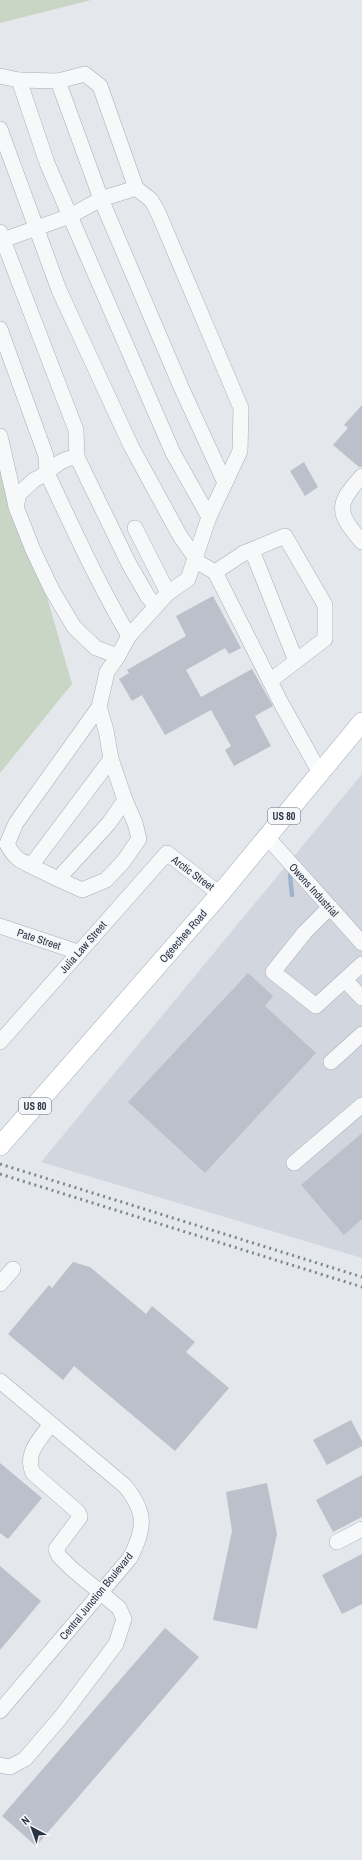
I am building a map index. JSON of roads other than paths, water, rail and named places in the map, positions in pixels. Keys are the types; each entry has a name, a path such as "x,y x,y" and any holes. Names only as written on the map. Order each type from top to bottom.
{"main road":[{"name":"Ogeechee Road","path":"1,1145 220,894 266,836 362,722"}],"street":[{"path":"0,76 19,80 58,81 85,74 100,86 136,188 151,200 157,210 241,408 240,451 209,517 188,579 168,593 129,636 107,672 99,707 16,823 7,844 12,854 27,864 82,890 106,880 123,862 139,839 135,823 125,800 111,759 106,730 99,707"},
{"path":"19,80 47,163 173,453 209,517"},
{"path":"58,81 101,199 181,387 225,483"},
{"path":"0,129 60,290 132,446 180,536 199,563 215,572 270,681 320,773"},
{"path":"136,188 101,199 70,216 1,238 76,430 77,457 129,564 148,597 156,606"},
{"path":"0,329 46,456 47,473 106,594 129,636"},
{"path":"0,436 16,507 33,550 49,583 74,627 96,648 118,656"},
{"path":"16,507 19,494 34,480 47,473 58,463 77,457"},
{"path":"362,476 346,494 343,501 342,511 345,521 362,542"},
{"path":"135,528 168,593"},
{"path":"215,572 244,553 285,536 325,605 324,639 270,681"},
{"path":"244,553 253,553 296,661"},
{"path":"27,864 33,863 111,759"},
{"path":"58,879 110,822 125,800"},
{"name":"Owens Industrial","path":"266,836 362,943"},
{"name":"Arctic Street","path":"166,853 220,894"},
{"name":"Julia Law Street","path":"0,1042 166,853"},
{"path":"330,907 305,932 273,972 316,1006 362,964"},
{"name":"Pate Street","path":"0,926 78,952"},
{"path":"345,980 362,998"},
{"path":"331,1062 362,1034"},
{"path":"294,1163 362,1104"},
{"path":"0,1284 13,1269"},
{"name":"Central Junction Boulevard","path":"0,1381 126,1486 140,1510 140,1539 130,1558 0,1711"},
{"path":"0,1765 10,1767 25,1759 61,1717 116,1644 124,1619 119,1608 58,1556 56,1549 80,1517 78,1512 33,1473 30,1466 30,1456 33,1450 51,1424"},
{"path":"337,1542 362,1529"}],"waterway":[{"path":"290,875 292,895"}],"railway":[{"path":"0,1164 362,1277"},
{"path":"0,1174 362,1287"}]}
